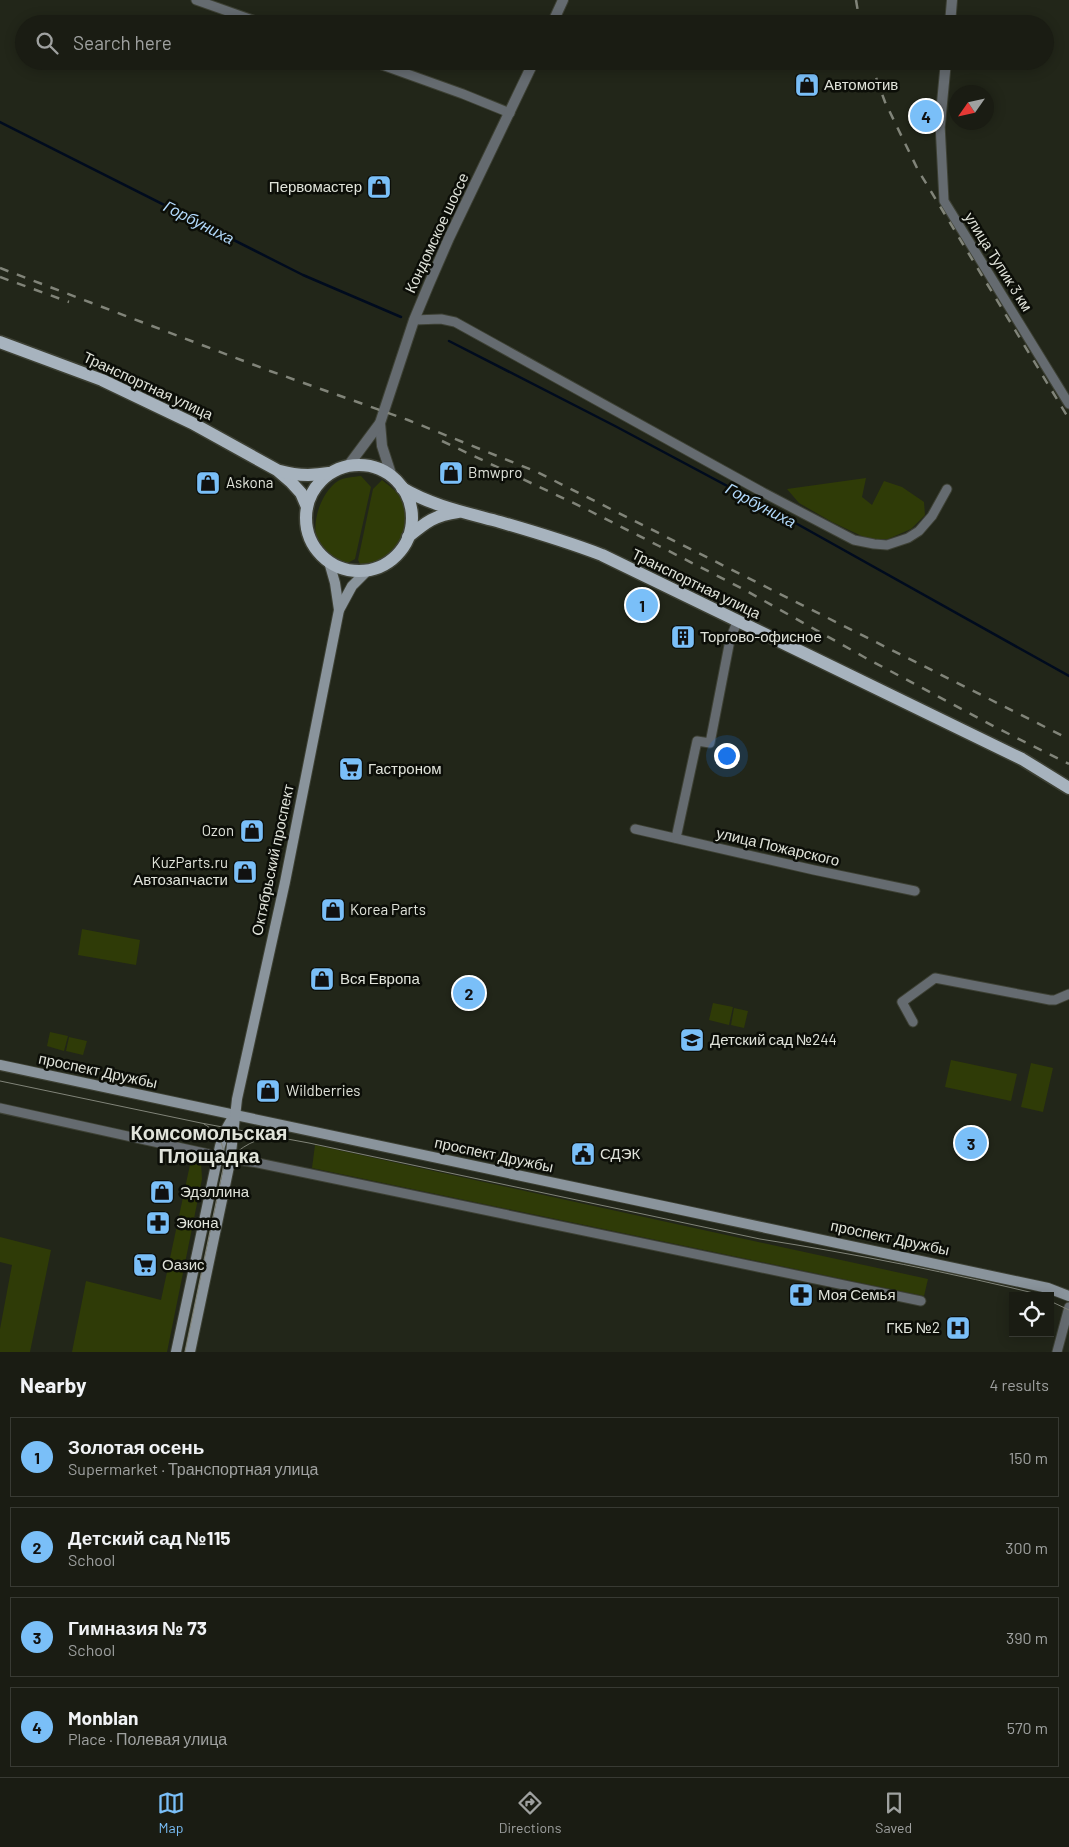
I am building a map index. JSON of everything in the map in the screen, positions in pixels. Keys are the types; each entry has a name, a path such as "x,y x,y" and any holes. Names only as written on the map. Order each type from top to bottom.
{"main road":[{"name":"Транспортная улица","path":"0,342 102,380 192,423 277,470 301,493 307,507"},
{"path":"364,465 379,469 392,477 402,488 410,503 412,520 408,537 399,553 385,564 368,570 355,571 341,568 329,562 317,552 309,538 306,522 307,507 315,488 329,473 348,466 364,465"},
{"name":"Транспортная улица","path":"277,470 296,475 312,476 329,473"},
{"name":"Транспортная улица","path":"402,488 418,497 549,536 602,556 1022,759 1069,788"},
{"name":"Транспортная улица","path":"408,537 426,521 442,514 461,511"},
{"name":"Октябрьский проспект","path":"329,562 336,583 339,610"},
{"name":"Октябрьский проспект","path":"190,1352 230,1159 234,1133 234,1116 285,882 339,610 352,586 368,570"},
{"name":"проспект Дружбы","path":"0,1065 840,1243 1048,1288 1069,1296"},
{"name":"Октябрьский проспект","path":"176,1352 218,1156 225,1131 234,1116"}],"street":[{"path":"196,0 238,15"},
{"path":"556,15 563,0"},
{"path":"951,15 952,0"},
{"path":"395,70 510,113"},
{"name":"Кондомское шоссе","path":"348,466 380,424 414,320 449,238 530,70"},
{"path":"940,124 945,70"},
{"name":"улица Тупик 3 км","path":"940,124 944,201 1069,404"},
{"path":"414,320 440,319 455,322 854,540 887,545 908,538 919,531 932,516 947,489"},
{"name":"Кондомское шоссе","path":"380,424 382,446 392,477"},
{"path":"676,838 697,741 710,743 730,640 737,622"},
{"name":"улица Пожарского","path":"635,829 811,870 915,891"},
{"path":"913,1022 902,1002 935,978 1050,1000 1055,1000 1069,994"},
{"path":"0,1108 218,1156"},
{"path":"230,1159 258,1163 921,1302"},
{"path":"1057,1352 1069,1307"}],"green space":[{"path":"361,476 371,487 355,559 344,565 322,550 316,535 316,518 322,500 332,486 343,479"},
{"path":"866,478 862,497 872,505 884,481 902,487 924,502 925,515 911,529 888,539 868,539 832,522 799,503 787,489"},
{"path":"382,480 402,498 406,506 408,515 405,532 402,540 391,554 374,564 361,566 358,560 373,489"},
{"path":"82,929 140,940 136,965 78,955"},
{"path":"713,1003 733,1007 729,1025 709,1020"},
{"path":"734,1008 748,1011 744,1028 731,1025"},
{"path":"50,1032 68,1036 64,1051 47,1046"},
{"path":"69,1037 87,1041 83,1055 66,1051"},
{"path":"951,1060 1017,1074 1011,1101 945,1087"},
{"path":"1031,1063 1053,1068 1043,1112 1021,1107"},
{"path":"315,1145 928,1279 924,1296 312,1168"},
{"path":"191,1160 201,1162 202,1179 167,1352 72,1352 86,1281 161,1300"},
{"path":"0,1237 51,1250 30,1352 0,1352 0,1329 12,1265 0,1262"}],"waterway":[{"name":"Горбуниха","path":"0,122 303,275 401,317"},
{"name":"Горбуниха","path":"449,341 615,426 774,511 1069,676"}],"tram line":[{"path":"0,1081 201,1123 309,1143 760,1239 940,1272 1028,1292"},
{"path":"185,1352 224,1164 224,1152 218,1136 204,1124"},
{"path":"223,1166 244,1147 269,1137"},
{"path":"1054,1303 1069,1310"}],"railway":[{"path":"856,0 858,15"},
{"path":"873,70 885,102 918,170 1069,419"},
{"path":"0,268 270,371 408,420 537,472 1069,739"},
{"path":"0,277 69,302"},
{"path":"442,441 584,508 743,589 864,657 1069,764"}],"place":[{"name":"Автомотив","path":"807,85"},
{"name":"Monblan","path":"926,116"},
{"name":"Первомастер","path":"379,187"},
{"name":"Bmwpro","path":"451,473"},
{"name":"Askona","path":"208,483"},
{"name":"Золотая осень","path":"642,605"},
{"name":"Торгово-офисное","path":"683,637"},
{"name":"Гастроном","path":"351,769"},
{"name":"Ozon","path":"252,831"},
{"name":"KuzParts.ru Автозапчасти","path":"245,872"},
{"name":"Korea Parts","path":"333,910"},
{"name":"Вся Европа","path":"322,979"},
{"name":"Детский сад №115","path":"469,993"},
{"name":"Детский сад №244","path":"692,1040"},
{"name":"Wildberries","path":"268,1091"},
{"name":"Гимназия № 73","path":"971,1143"},
{"name":"СДЭК","path":"583,1154"},
{"name":"Эдэллина","path":"162,1192"},
{"name":"Экона","path":"158,1223"},
{"name":"Оазис","path":"145,1265"},
{"name":"Моя Семья","path":"801,1295"},
{"name":"ГКБ №2","path":"958,1328"}],"district":[{"name":"Комсомольская Площадка","path":"209,1144"}]}
